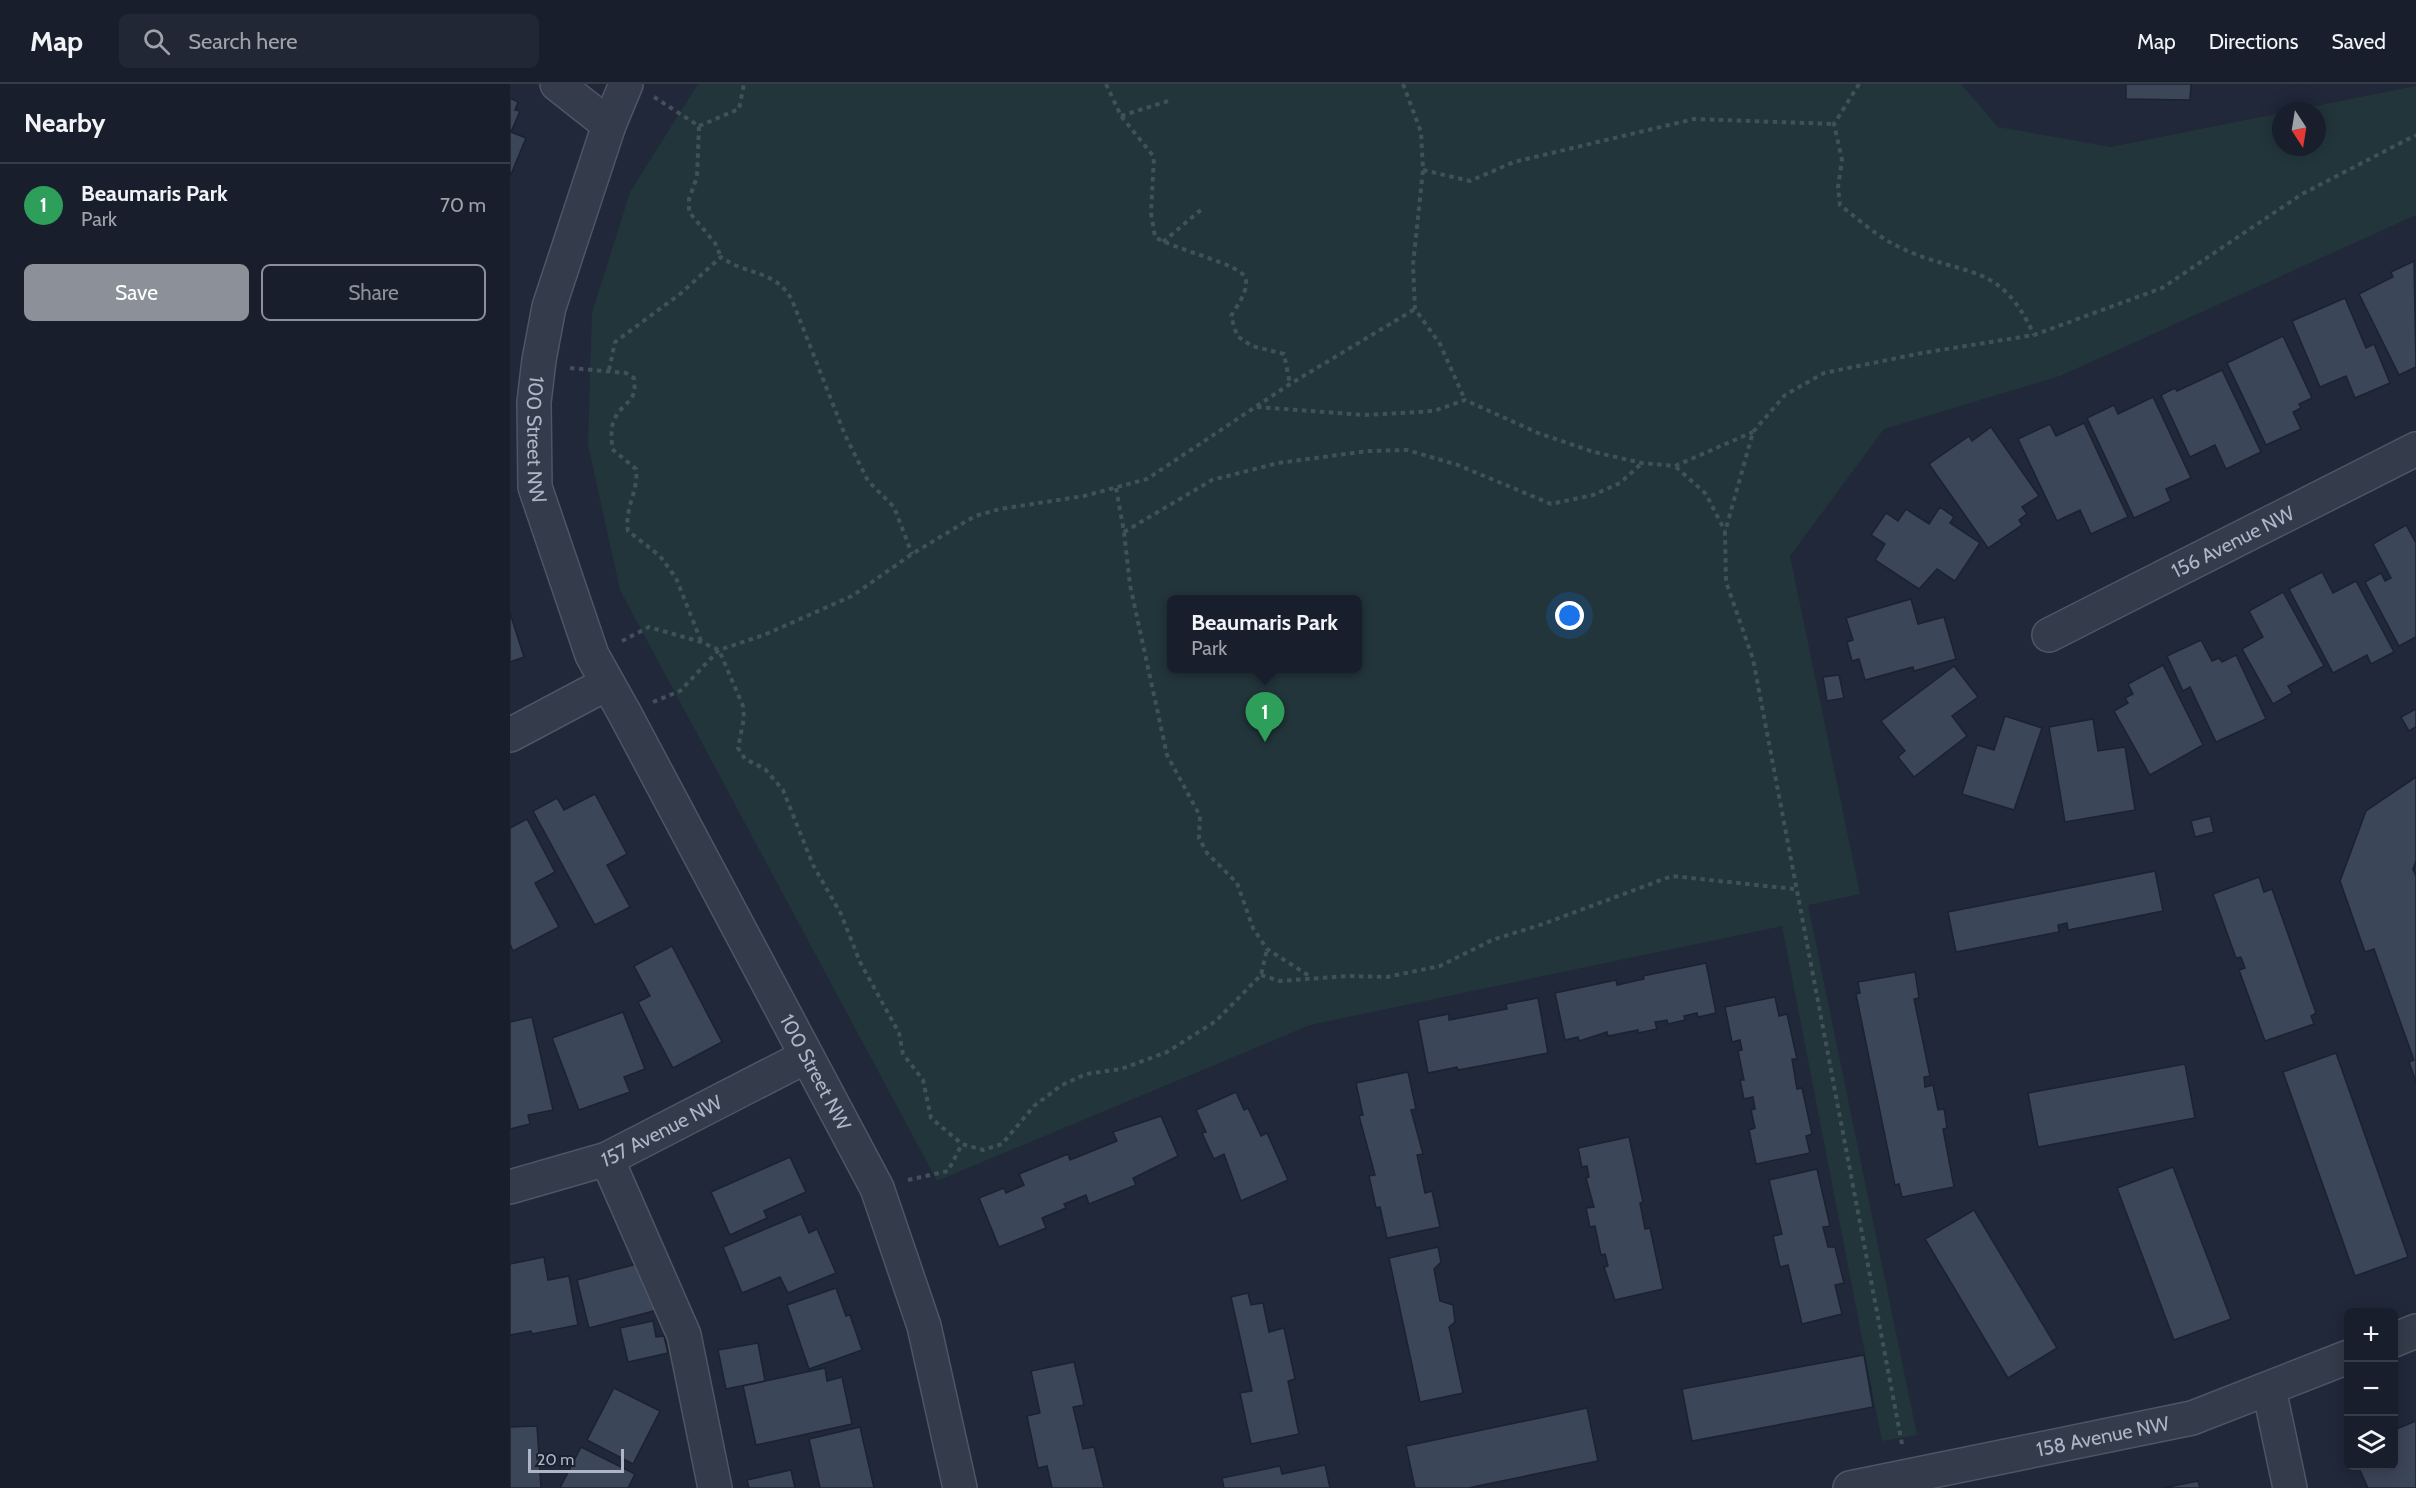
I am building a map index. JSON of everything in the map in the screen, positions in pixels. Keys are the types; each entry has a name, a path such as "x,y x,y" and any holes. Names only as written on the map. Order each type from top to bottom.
{"street":[{"path":"557,84 609,125"},
{"name":"100 Street NW","path":"639,90 609,125 549,307 538,360 522,401 535,487 599,670 625,714 877,1188 924,1326 960,1488"},
{"name":"156 Avenue NW","path":"2049,635 2416,448"},
{"path":"510,735 599,670"},
{"name":"157 Avenue NW","path":"510,1187 607,1158 805,1056"},
{"path":"607,1158 684,1335 715,1488"},
{"path":"2398,1338 2416,1331"},
{"name":"158 Avenue NW","path":"1854,1488 2192,1418 2344,1359"},
{"path":"2269,1389 2290,1488"}],"path":[{"path":"699,126 738,109 744,84"},
{"path":"1106,84 1121,116 1154,157 1151,213 1155,237 1163,242 1237,268 1245,278 1245,290 1231,316 1237,336 1252,346 1284,354 1290,384"},
{"path":"1403,84 1421,132 1423,170 1413,266 1415,309 1440,344 1465,400 1538,433 1594,452 1642,463 1675,466 1753,432"},
{"path":"1859,84 1834,124 1842,160 1838,187 1840,206 1899,247 1988,277 2010,293 2023,311 2034,335"},
{"path":"639,90 699,126"},
{"path":"1121,116 1168,101"},
{"path":"1423,170 1470,181 1514,162 1694,120 1834,124"},
{"path":"699,126 697,177 689,199 689,212 715,243 721,257 732,266 769,277 785,286 845,435 868,481 894,507 912,554"},
{"path":"1908,1476 1794,889 1753,659 1726,582 1725,532 1753,432 1785,395 1824,373 1922,353 2034,335 2162,288 2302,194 2416,135"},
{"path":"1163,242 1203,208"},
{"path":"609,370 615,342 680,294 721,257"},
{"path":"625,714 680,691 719,650 764,635 852,596 912,554 975,516 1000,509 1084,496 1147,479 1290,384 1415,309"},
{"path":"538,360 570,368 626,373 634,378 636,389 631,401 615,417 611,430 612,449 636,469 638,480 626,519 628,531 660,556 676,578 701,642"},
{"path":"1257,407 1365,415 1434,411 1465,400"},
{"path":"1124,532 1212,480 1289,461 1407,450 1458,465 1551,504 1593,495 1620,483 1642,463"},
{"path":"1675,466 1706,494 1725,532"},
{"path":"1116,488 1130,585 1167,755 1200,816 1199,838 1207,853 1237,883 1253,928 1267,949 1312,978"},
{"path":"599,670 649,627 701,642 719,650 743,706 744,718 738,748 745,759 765,769 783,790 813,865 841,914 860,962 900,1033 903,1054 923,1080 931,1118 962,1144 983,1150 1002,1144 1034,1106 1062,1085 1086,1074 1121,1069 1167,1052 1216,1021 1261,975 1267,949"},
{"path":"1261,975 1280,981 1312,978 1387,977 1440,966 1492,940 1543,924 1672,876 1794,889"},
{"path":"877,1188 948,1171 962,1144"}],"shaded area":[{"path":"698,84 1961,84 1998,127 2111,147 2272,115 2272,156 2326,156 2326,104 2416,86 2416,215 2060,376 1884,429 1790,556 1860,894 1808,905 1917,1435 1882,1441 1782,926 1310,1025 937,1181 620,590 588,445 592,313 630,192"}],"building":[{"path":"2126,84 2191,84 2190,100 2126,99"},
{"path":"510,98 518,102 515,110 520,111 511,132 526,138 510,177"},
{"path":"2414,261 2416,367 2399,375 2359,294 2393,277 2391,272"},
{"path":"2345,298 2366,348 2374,344 2390,383 2355,398 2346,376 2320,387 2292,321"},
{"path":"2283,336 2312,398 2299,404 2301,408 2293,412 2301,429 2266,445 2227,363"},
{"path":"2222,370 2261,452 2226,469 2215,445 2190,457 2161,395 2175,388 2177,391"},
{"path":"2153,397 2191,478 2166,489 2171,501 2134,518 2087,418 2114,405 2118,414"},
{"path":"2084,423 2128,517 2091,534 2080,510 2057,521 2018,439 2050,424 2056,436"},
{"path":"1991,427 2039,496 2022,507 2027,514 2019,520 2022,525 1988,548 1929,464 1969,436 1972,441"},
{"path":"1940,507 1954,517 1950,523 1980,543 1955,581 1937,569 1919,589 1875,560 1885,544 1871,535 1886,513 1898,521 1906,509 1929,524"},
{"path":"2406,525 2416,543 2416,637 2399,646 2365,582 2381,573 2385,581 2391,578 2373,544"},
{"path":"2322,572 2333,593 2356,581 2394,652 2371,664 2367,655 2333,673 2289,589"},
{"path":"2283,592 2324,666 2288,686 2292,693 2273,704 2242,649 2263,637 2249,611"},
{"path":"1911,599 1918,624 1944,617 1956,659 1914,671 1913,667 1865,680 1859,659 1852,661 1847,642 1853,640 1846,618"},
{"path":"510,613 524,657 510,662"},
{"path":"2201,640 2212,661 2219,658 2222,662 2236,655 2266,719 2216,742 2190,687 2183,691 2167,656"},
{"path":"2163,665 2203,745 2150,775 2114,711 2128,703 2125,698 2133,694 2128,684"},
{"path":"1954,666 1978,697 1952,716 1967,736 1914,777 1898,757 1905,751 1881,721"},
{"path":"1839,675 1844,698 1827,701 1823,677"},
{"path":"2416,709 2416,727 2409,731 2401,717"},
{"path":"2005,716 2042,728 2014,810 1962,794 1977,745 1994,750"},
{"path":"2093,719 2098,751 2125,747 2135,810 2065,822 2049,727"},
{"path":"2416,777 2416,861 2413,869 2416,876 2416,1082 2409,1062 2414,1060 2374,949 2365,952 2340,881 2366,811"},
{"path":"595,794 627,854 607,865 630,907 595,925 533,811 557,798 564,810"},
{"path":"2210,816 2214,832 2195,837 2191,821"},
{"path":"527,819 555,872 535,883 559,927 513,951 510,944 510,828"},
{"path":"2155,871 2163,911 2068,930 2067,923 2058,925 2059,932 1956,952 1948,912"},
{"path":"2259,877 2264,892 2272,889 2316,1013 2311,1016 2314,1024 2265,1041 2239,970 2245,968 2241,957 2236,958 2213,894"},
{"path":"672,946 722,1042 673,1068 638,1002 650,996 634,966"},
{"path":"1706,963 1716,1013 1698,1017 1697,1013 1684,1016 1685,1020 1668,1024 1667,1020 1655,1022 1657,1029 1638,1033 1638,1030 1608,1036 1607,1032 1579,1041 1578,1037 1565,1040 1555,993 1616,980 1617,985 1644,979 1643,976"},
{"path":"1915,972 1919,998 1914,999 1930,1076 1924,1077 1925,1087 1933,1085 1938,1110 1944,1109 1947,1128 1943,1129 1954,1187 1902,1197 1899,1184 1895,1185 1856,994 1860,993 1858,982"},
{"path":"1775,997 1779,1016 1787,1014 1797,1059 1792,1059 1797,1089 1802,1088 1812,1134 1806,1136 1810,1153 1756,1164 1749,1130 1755,1128 1751,1110 1755,1109 1753,1097 1744,1099 1740,1080 1744,1080 1738,1051 1742,1050 1740,1040 1732,1042 1725,1007"},
{"path":"1538,998 1548,1053 1458,1070 1457,1067 1428,1073 1418,1020 1449,1014 1449,1020 1507,1009 1506,1004"},
{"path":"623,1012 645,1069 624,1077 630,1092 579,1110 552,1038"},
{"path":"532,1017 553,1110 528,1115 530,1124 510,1129 510,1022"},
{"path":"2336,1053 2408,1257 2355,1276 2283,1072"},
{"path":"2185,1064 2195,1118 2038,1147 2028,1093"},
{"path":"1408,1072 1416,1109 1411,1110 1423,1154 1417,1155 1425,1193 1432,1191 1440,1227 1387,1238 1380,1207 1376,1208 1369,1176 1375,1175 1359,1116 1363,1115 1356,1083"},
{"path":"1236,1092 1244,1110 1248,1108 1261,1136 1267,1133 1288,1180 1241,1201 1224,1154 1214,1159 1202,1133 1206,1132 1196,1110"},
{"path":"1161,1116 1178,1156 1133,1178 1136,1185 1089,1204 1086,1195 1064,1204 1066,1208 1042,1218 1046,1228 999,1247 979,1198 1004,1188 1006,1193 1024,1185 1019,1174 1068,1154 1070,1160 1117,1141 1113,1132"},
{"path":"1629,1137 1643,1202 1640,1203 1645,1229 1650,1228 1663,1289 1615,1300 1604,1267 1608,1266 1605,1254 1601,1255 1595,1226 1590,1227 1586,1208 1594,1207 1586,1178 1589,1177 1587,1166 1582,1167 1578,1148"},
{"path":"790,1157 806,1192 764,1211 767,1218 730,1235 711,1192"},
{"path":"2173,1167 2231,1319 2174,1340 2117,1188"},
{"path":"1817,1169 1830,1226 1823,1227 1828,1247 1835,1247 1844,1283 1835,1285 1842,1314 1802,1324 1788,1265 1780,1267 1773,1236 1782,1234 1769,1180"},
{"path":"1974,1210 2057,1348 2008,1378 1925,1239"},
{"path":"801,1214 809,1233 817,1229 836,1273 788,1293 780,1277 742,1293 723,1247"},
{"path":"1438,1247 1441,1262 1434,1269 1440,1301 1453,1305 1455,1322 1449,1327 1463,1393 1420,1402 1389,1258"},
{"path":"544,1257 548,1280 569,1276 578,1325 532,1334 531,1331 510,1335 510,1264"},
{"path":"648,1261 661,1309 589,1328 577,1280"},
{"path":"836,1288 846,1316 850,1315 862,1350 809,1369 787,1305"},
{"path":"1248,1293 1251,1305 1263,1303 1269,1332 1284,1328 1295,1379 1288,1381 1299,1434 1251,1444 1240,1393 1252,1391 1231,1297"},
{"path":"653,1321 656,1337 664,1336 668,1353 628,1362 620,1328"},
{"path":"758,1343 765,1381 726,1389 718,1350"},
{"path":"1864,1355 1873,1407 1692,1441 1682,1389"},
{"path":"1074,1362 1084,1405 1073,1407 1083,1449 1094,1447 1104,1488 1052,1488 1047,1466 1038,1468 1027,1416 1040,1413 1031,1371"},
{"path":"825,1368 827,1381 842,1377 852,1424 756,1445 743,1386"},
{"path":"614,1388 660,1411 633,1464 587,1440"},
{"path":"1587,1408 1598,1461 1468,1488 1415,1488 1406,1446"},
{"path":"2416,1421 2416,1488 2368,1488 2360,1470 2398,1470 2398,1428"},
{"path":"537,1426 541,1488 510,1488 510,1427"},
{"path":"860,1427 874,1488 820,1488 809,1439"},
{"path":"581,1447 635,1474 628,1488 560,1488"},
{"path":"1325,1465 1330,1488 1224,1488 1222,1478 1280,1466 1282,1474"},
{"path":"791,1470 795,1488 749,1488 747,1480"},
{"path":"2198,1481 2200,1488 2163,1488"}],"place":[{"name":"Beaumaris Park","path":"1265,742"}]}
